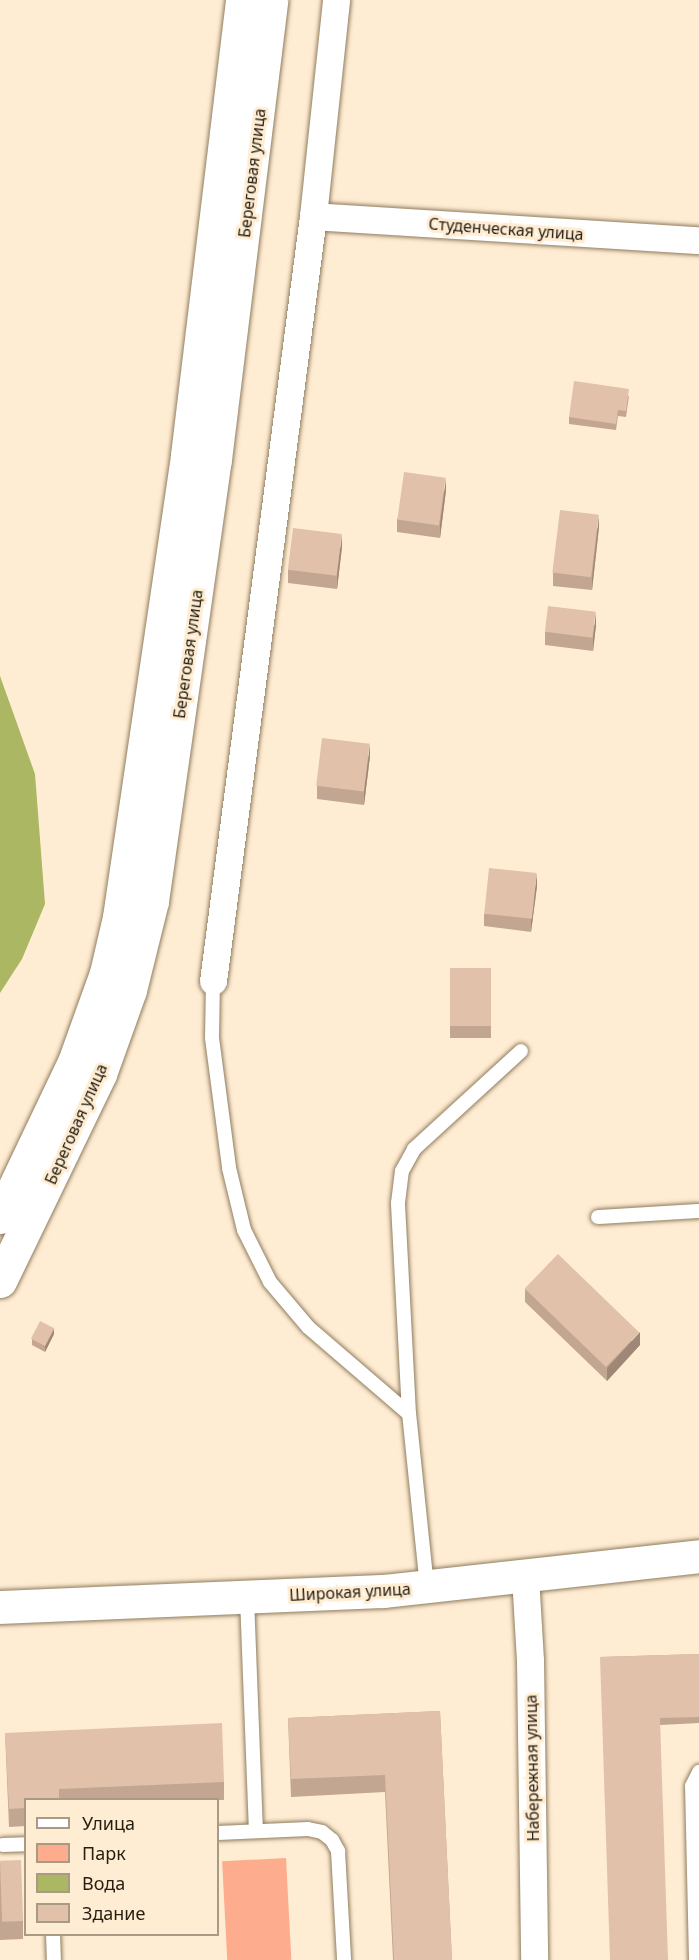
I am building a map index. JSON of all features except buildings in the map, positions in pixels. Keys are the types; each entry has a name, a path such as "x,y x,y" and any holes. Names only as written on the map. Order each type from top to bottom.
{"main road":[{"name":"Береговая улица","path":"0,1217 74,1062 106,973 119,917 185,466 242,0"},
{"name":"Береговая улица","path":"0,1281 100,1074 130,990 152,901 215,459 271,0"},
{"name":"Широкая улица","path":"0,1608 247,1598 427,1587 699,1556"}],"street":[{"path":"213,981 313,216 336,0"},
{"name":"Студенческая улица","path":"313,216 699,240"},
{"name":"Набережная улица","path":"525,1576 530,1660 534,1960"}],"lane":[{"path":"213,981 212,1038 229,1168 244,1230 270,1282 308,1327 409,1414"},
{"path":"427,1587 409,1414 398,1203 402,1171 414,1149 521,1051"},
{"path":"598,1217 699,1211"},
{"path":"247,1598 256,1832"},
{"path":"696,1960 692,1785 699,1772"},
{"path":"219,1833 308,1829 322,1832 332,1840 338,1851 344,1960"},
{"path":"3,1845 24,1844"},
{"path":"53,1936 54,1960"}],"green space":[{"path":"286,1858 291,1960 227,1960 222,1861"}],"water":[{"path":"0,676 35,774 45,904 22,959 0,993"}]}
